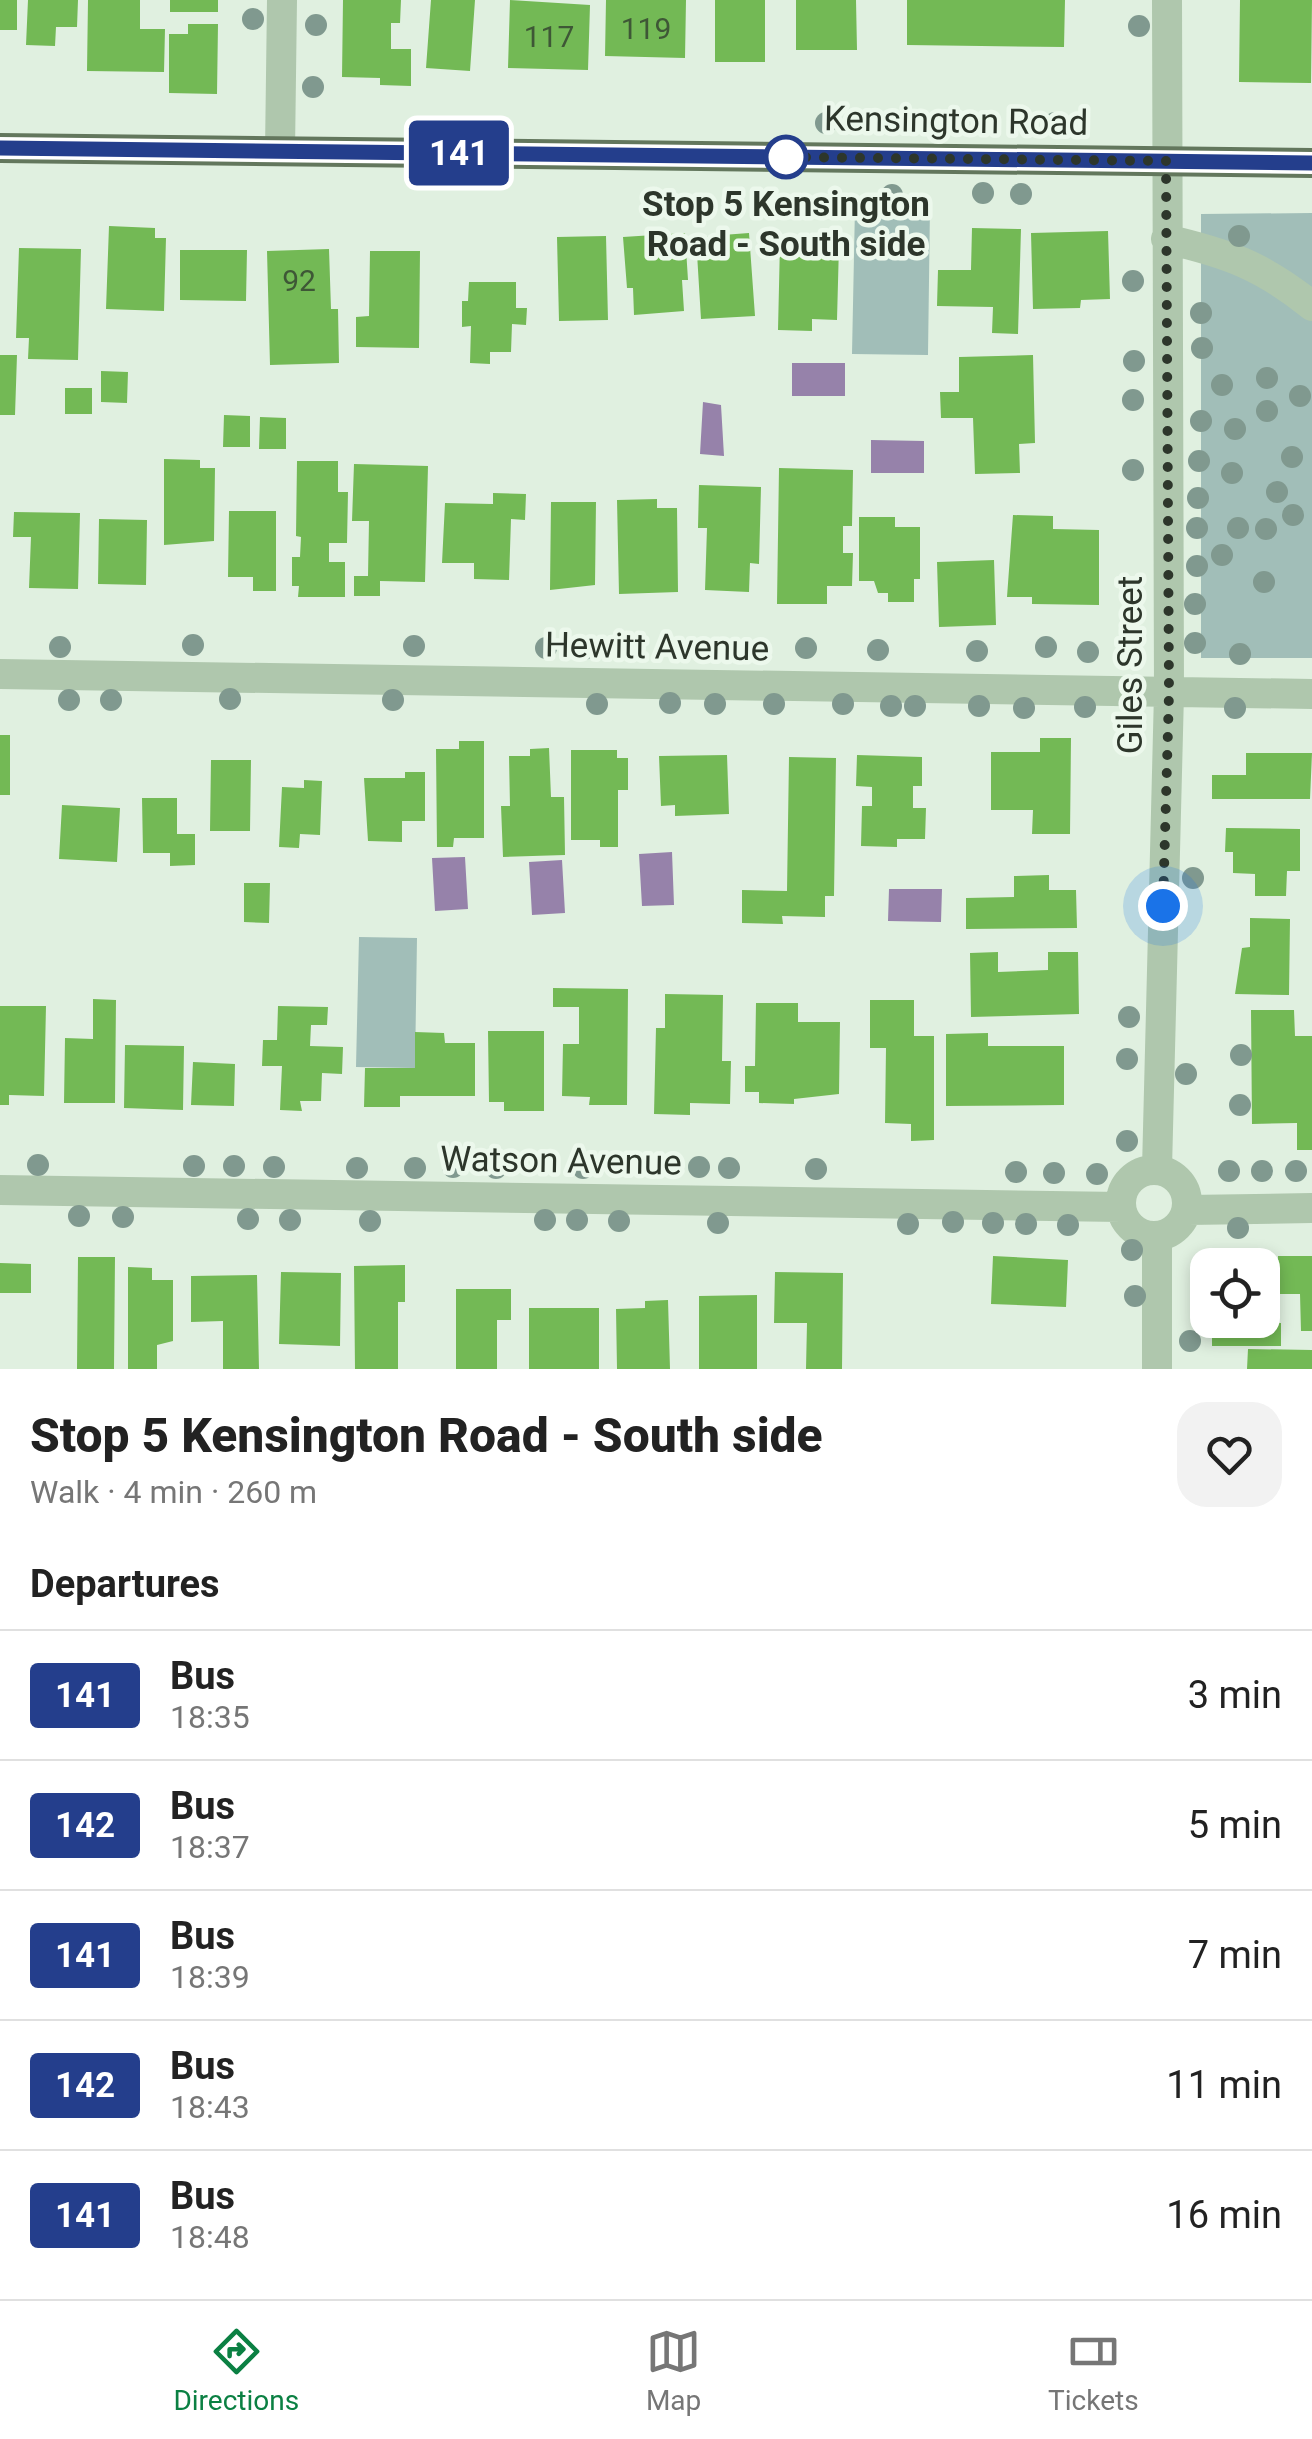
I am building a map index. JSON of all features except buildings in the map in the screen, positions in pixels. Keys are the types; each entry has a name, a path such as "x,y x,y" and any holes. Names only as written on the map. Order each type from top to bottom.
{"main road":[{"name":"Kensington Road","path":"0,148 1312,163"}],"street":[{"path":"280,152 282,0"},
{"name":"Giles Street","path":"1156,1170 1169,693 1167,0"},
{"path":"1166,239 1226,253 1274,275 1312,306"},
{"name":"Hewitt Avenue","path":"0,674 1312,694"},
{"path":"1145,1170 1156,1170 1167,1172 1184,1187 1188,1210 1178,1226 1157,1236 1131,1227 1121,1207 1126,1184 1145,1170"},
{"name":"Watson Avenue","path":"0,1190 1121,1207"},
{"path":"1188,1210 1312,1208"},
{"path":"1156,1369 1157,1236"}],"shaded area":[{"path":"855,206 930,207 928,355 852,354"},
{"path":"1312,213 1312,658 1201,658 1201,214"},
{"path":"792,363 845,363 845,396 792,396"},
{"path":"703,402 721,405 724,456 700,454"},
{"path":"871,440 924,441 924,473 871,473"},
{"path":"672,852 674,905 642,906 639,854"},
{"path":"465,857 468,909 435,911 432,858"},
{"path":"562,860 565,913 532,915 529,862"},
{"path":"889,889 942,889 941,922 888,921"},
{"path":"359,937 417,938 415,1068 356,1067"}],"bus line":[{"name":"141","path":"0,148 1312,163"}],"place":[{"name":"Stop 5 Kensington Road - South side","path":"786,157"}],"route":[{"path":"786,157 778,157 1166,161 1169,693 1163,906"}]}
